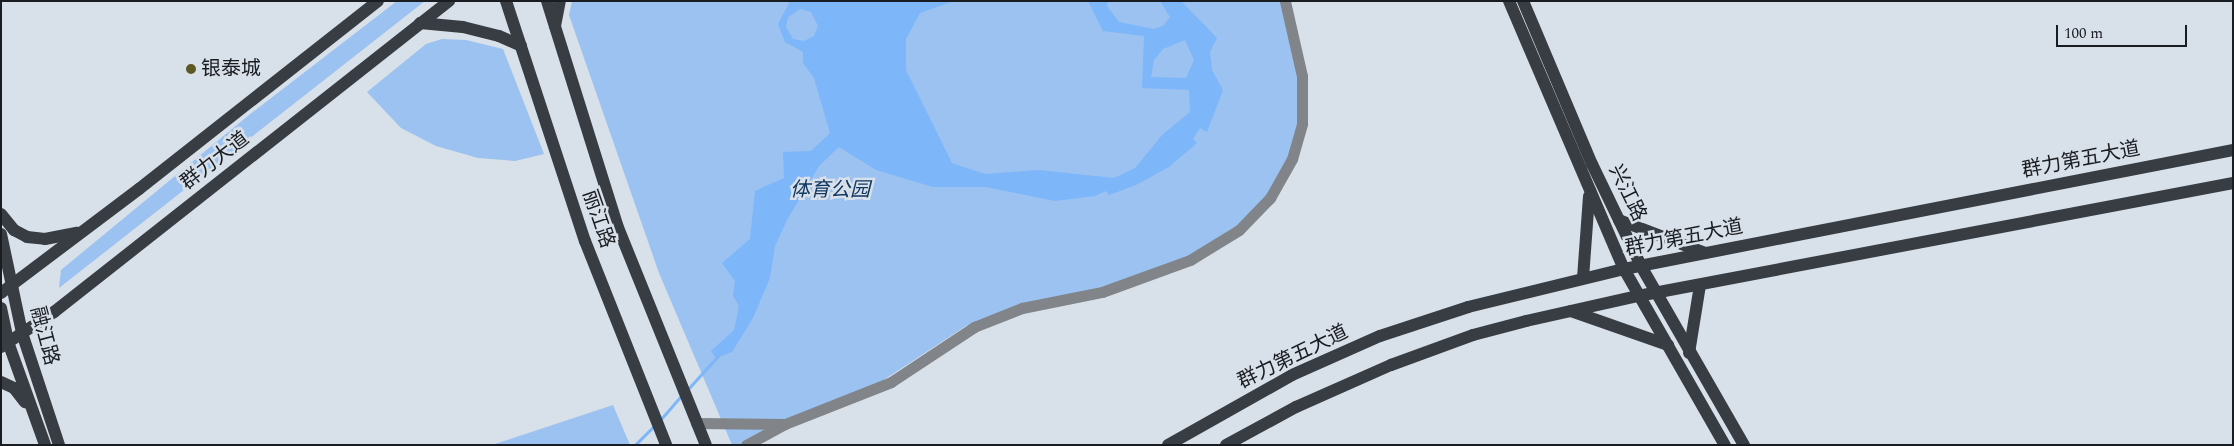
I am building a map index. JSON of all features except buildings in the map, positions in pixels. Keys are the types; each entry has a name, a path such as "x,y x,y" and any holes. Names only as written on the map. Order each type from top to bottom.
{"main road":[{"name":"群力大道","path":"1,293 378,1"},
{"name":"群力大道","path":"5,344 54,312 449,1"},
{"name":"丽江路","path":"506,1 585,242 665,441"},
{"name":"丽江路","path":"546,1 617,225 706,445"},
{"path":"555,28 560,1"},
{"name":"兴江路","path":"1509,1 1590,194 1624,268 1638,296 1668,344 1725,445"},
{"name":"兴江路","path":"1523,1 1641,266 1689,353 1744,445"},
{"path":"420,24 463,27 499,36 520,46"},
{"name":"群力第五大道","path":"1168,445 1292,375 1380,336 1468,307 1624,268 2233,150"},
{"path":"1226,445 1296,407 1391,365 1473,336 1638,296 1700,286 2233,183"},
{"path":"1583,278 1590,194"},
{"path":"1,214 14,230 28,237 45,238 82,232"},
{"path":"1619,220 1705,253"},
{"name":"融江路","path":"1,234 22,333 59,445"},
{"path":"1689,353 1700,286"},
{"name":"融江路","path":"1,308 5,344 45,445"},
{"path":"1572,311 1668,344"},
{"path":"1,382 14,388 34,415"}],"street":[{"path":"746,445 785,424 891,382 974,327 1022,308 1102,292 1172,267 1190,260 1239,230 1270,198 1292,159 1302,123 1302,76 1286,1"},
{"path":"696,423 785,424"}],"green space":[{"path":"397,1 425,1 59,288 61,270 249,115"},
{"name":"体育公园","path":"572,1 1290,1 1305,75 1308,124 1280,192 1242,231 1174,266 966,326 879,383 754,445 732,445 659,273 569,15"},
{"path":"442,39 466,40 503,49 544,154 515,161 478,158 436,146 401,128 367,92 426,44"},
{"path":"613,405 630,445 492,445"}],"shaded area":[{"path":"790,1 954,1 920,13 906,39 906,70 952,163 985,174 1039,170 1114,178 1135,168 1163,134 1190,112 1189,90 1142,88 1144,36 1103,31 1088,1 1108,1 1107,6 1119,22 1154,29 1163,26 1170,17 1160,1 1181,1 1217,38 1210,52 1212,70 1223,90 1207,132 1200,128 1193,139 1197,143 1169,167 1136,185 1109,195 1106,191 1095,196 1055,201 986,187 933,187 876,170 839,147 819,166 787,220 775,246 770,278 753,318 732,352 716,358 711,351 734,330 739,306 733,296 735,281 722,263 750,239 755,191 784,178 783,152 811,151 830,133 814,78 803,63 803,52 785,42 778,24","holes":["800,9 811,12 818,26 814,36 804,41 793,39 786,27 788,17","1185,40 1194,60 1186,78 1151,77 1154,60 1163,49"]}],"waterway":[{"path":"688,389 718,356"},
{"path":"661,419 682,395"},
{"path":"635,445 654,426"}],"place":[{"name":"银泰城","path":"191,69"}]}
